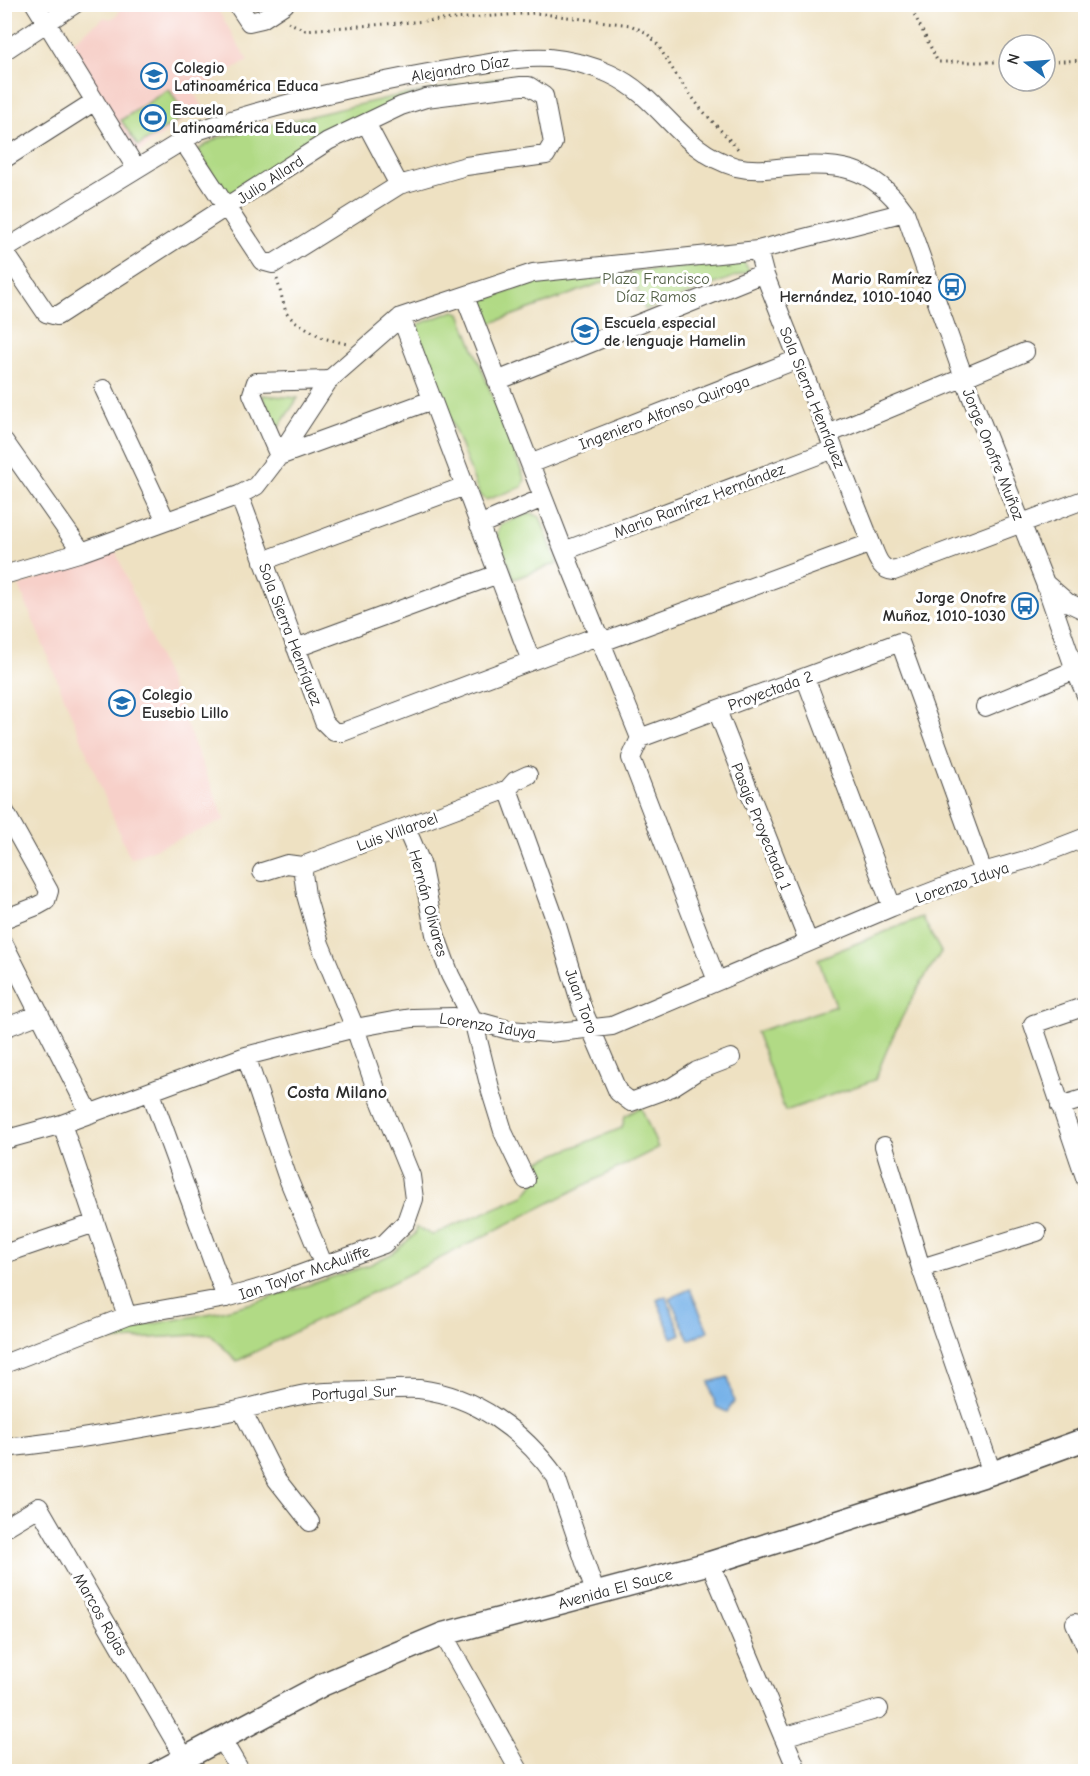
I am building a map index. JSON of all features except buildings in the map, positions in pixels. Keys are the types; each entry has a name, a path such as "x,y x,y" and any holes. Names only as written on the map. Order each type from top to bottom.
{"street":[{"path":"35,4 136,168"},
{"path":"4,51 75,4"},
{"path":"237,4 249,22 262,19 285,4"},
{"path":"183,141 262,261 273,264 399,185 466,166 546,155 552,143 544,96 529,86 521,86 518,59"},
{"name":"Alejandro Díaz","path":"4,251 200,130 358,86 518,59 566,60 597,69 628,83 655,104 688,141 726,164 758,170 814,165 842,167 879,184 894,196 905,212"},
{"name":"Julio Allard","path":"4,251 46,313 57,316 328,141 401,106 426,98 521,86"},
{"path":"4,159 95,101"},
{"path":"366,123 399,185"},
{"path":"4,575 82,552 239,495 256,486 279,456 329,380 401,317 533,273 758,250 905,212"},
{"name":"Jorge Onofre Muñoz","path":"905,212 964,378 1086,694"},
{"name":"Sola Sierra Henríquez","path":"758,250 764,273 879,563 886,569 894,571 1086,499"},
{"path":"497,381 764,273"},
{"path":"465,297 640,738 631,758 717,981"},
{"path":"401,317 531,661"},
{"name":"Mario Ramírez Hernández","path":"564,551 831,442 964,378 1025,352"},
{"name":"Ingeniero Alfonso Quiroga","path":"530,464 798,359"},
{"path":"279,456 252,394 256,382 329,380"},
{"path":"104,389 166,522"},
{"path":"279,456 432,400"},
{"path":"4,441 82,552"},
{"path":"263,561 465,486"},
{"name":"Sola Sierra Henríquez","path":"239,495 324,722 334,732 343,732 531,661 871,543"},
{"path":"479,525 543,498"},
{"path":"296,648 498,574"},
{"path":"1045,583 1067,602 1086,611"},
{"name":"Proyectada 2","path":"640,738 900,642 983,872"},
{"path":"985,707 1075,670"},
{"path":"806,677 892,907"},
{"name":"Pasaje Proyectada 1","path":"717,710 808,941"},
{"name":"Luis Villaroel","path":"262,872 287,864 302,866 508,789 515,781 528,776"},
{"name":"Juan Toro","path":"508,789 556,922 582,1008 618,1092 631,1102 672,1086 697,1071 731,1058"},
{"path":"4,810 49,891 46,901 13,916"},
{"name":"Hernán Olivares","path":"406,828 421,863 435,934 450,975 473,1020 504,1134 526,1180"},
{"name":"Lorenzo Iduya","path":"4,1140 62,1124 246,1056 355,1028 412,1018 443,1017 473,1020 491,1026 527,1032 570,1032 612,1026 892,907 983,872 1029,859 1086,837"},
{"name":"Ian Taylor McAuliffe","path":"4,1364 127,1316 226,1298 271,1285 384,1244 406,1222 414,1199 411,1176 378,1095 355,1028 320,944 306,895 302,866"},
{"path":"4,944 90,1114"},
{"path":"1086,1006 1033,1023 1086,1180"},
{"path":"4,1028 40,1014"},
{"path":"246,1056 287,1176 324,1266"},
{"path":"151,1093 226,1298"},
{"path":"1060,1106 1086,1098"},
{"path":"62,1124 127,1316"},
{"path":"885,1146 921,1268 992,1473"},
{"path":"4,1254 95,1223"},
{"path":"921,1268 1036,1232"},
{"name":"Portugal Sur","path":"4,1448 60,1442 242,1410 313,1393 417,1389 451,1396 484,1410 509,1426 531,1446 556,1477 595,1592"},
{"path":"242,1410 277,1480 310,1522"},
{"name":"Avenida El Sauce","path":"159,1772 324,1684 443,1634 710,1563 992,1473 1086,1439"},
{"name":"Marcos Rojas","path":"4,1528 39,1507 184,1757"},
{"path":"710,1563 798,1772"},
{"path":"1076,1623 1086,1647"},
{"path":"443,1634 520,1772"},
{"path":"783,1737 879,1709"},
{"path":"221,1738 241,1772"}],"path":[{"path":"909,4 938,62 997,62"},
{"path":"1057,61 1086,60"},
{"path":"273,264 286,313 293,320 323,338 343,342 362,352"}],"shaded area":[{"name":"Colegio Latinoamérica Educa","path":"118,5 215,5 248,61 193,92 203,106 135,155 70,49 74,40 105,17 110,19 118,15 120,8"},
{"name":"Colegio Eusebio Lillo","path":"114,547 225,820 130,859 19,586"}],"green space":[{"path":"505,77 503,81 411,95 226,198 198,150 217,138 396,96"},
{"name":"Escuela Latinoamérica Educa","path":"169,89 185,116 138,146 121,120"},
{"name":"Plaza Francisco Díaz Ramos","path":"743,261 750,271 645,310 631,272 486,325 478,302 538,281"},
{"path":"454,311 460,313 525,480 522,487 486,500 480,496 417,331 419,324"},
{"path":"262,395 298,398 277,430"},
{"path":"531,513 540,517 557,563 514,579 497,534 501,524"},
{"path":"922,917 941,952 904,1014 875,1080 785,1111 756,1032 836,1006 818,959"},
{"path":"641,1107 658,1148 237,1361 210,1334 92,1342 135,1327 218,1312 263,1300 369,1265 393,1253 415,1234 417,1227 432,1235 524,1196 537,1179 534,1163 622,1128 625,1116"}],"water":[{"path":"690,1289 708,1331 689,1340 670,1298"},
{"path":"666,1296 681,1334 672,1338 657,1300"},
{"path":"728,1377 734,1402 727,1412 716,1407 709,1382"}],"place":[{"name":"Colegio Latinoamérica Educa","path":"154,76"},
{"name":"Escuela Latinoamérica Educa","path":"153,118"},
{"name":"Mario Ramírez Hernández, 1010-1040","path":"952,287"},
{"name":"Escuela especial de lenguaje Hamelin","path":"585,331"},
{"name":"Jorge Onofre Muñoz, 1010-1030","path":"1025,606"},
{"name":"Colegio Eusebio Lillo","path":"122,703"}],"district":[{"name":"Costa Milano","path":"337,1092"}]}
